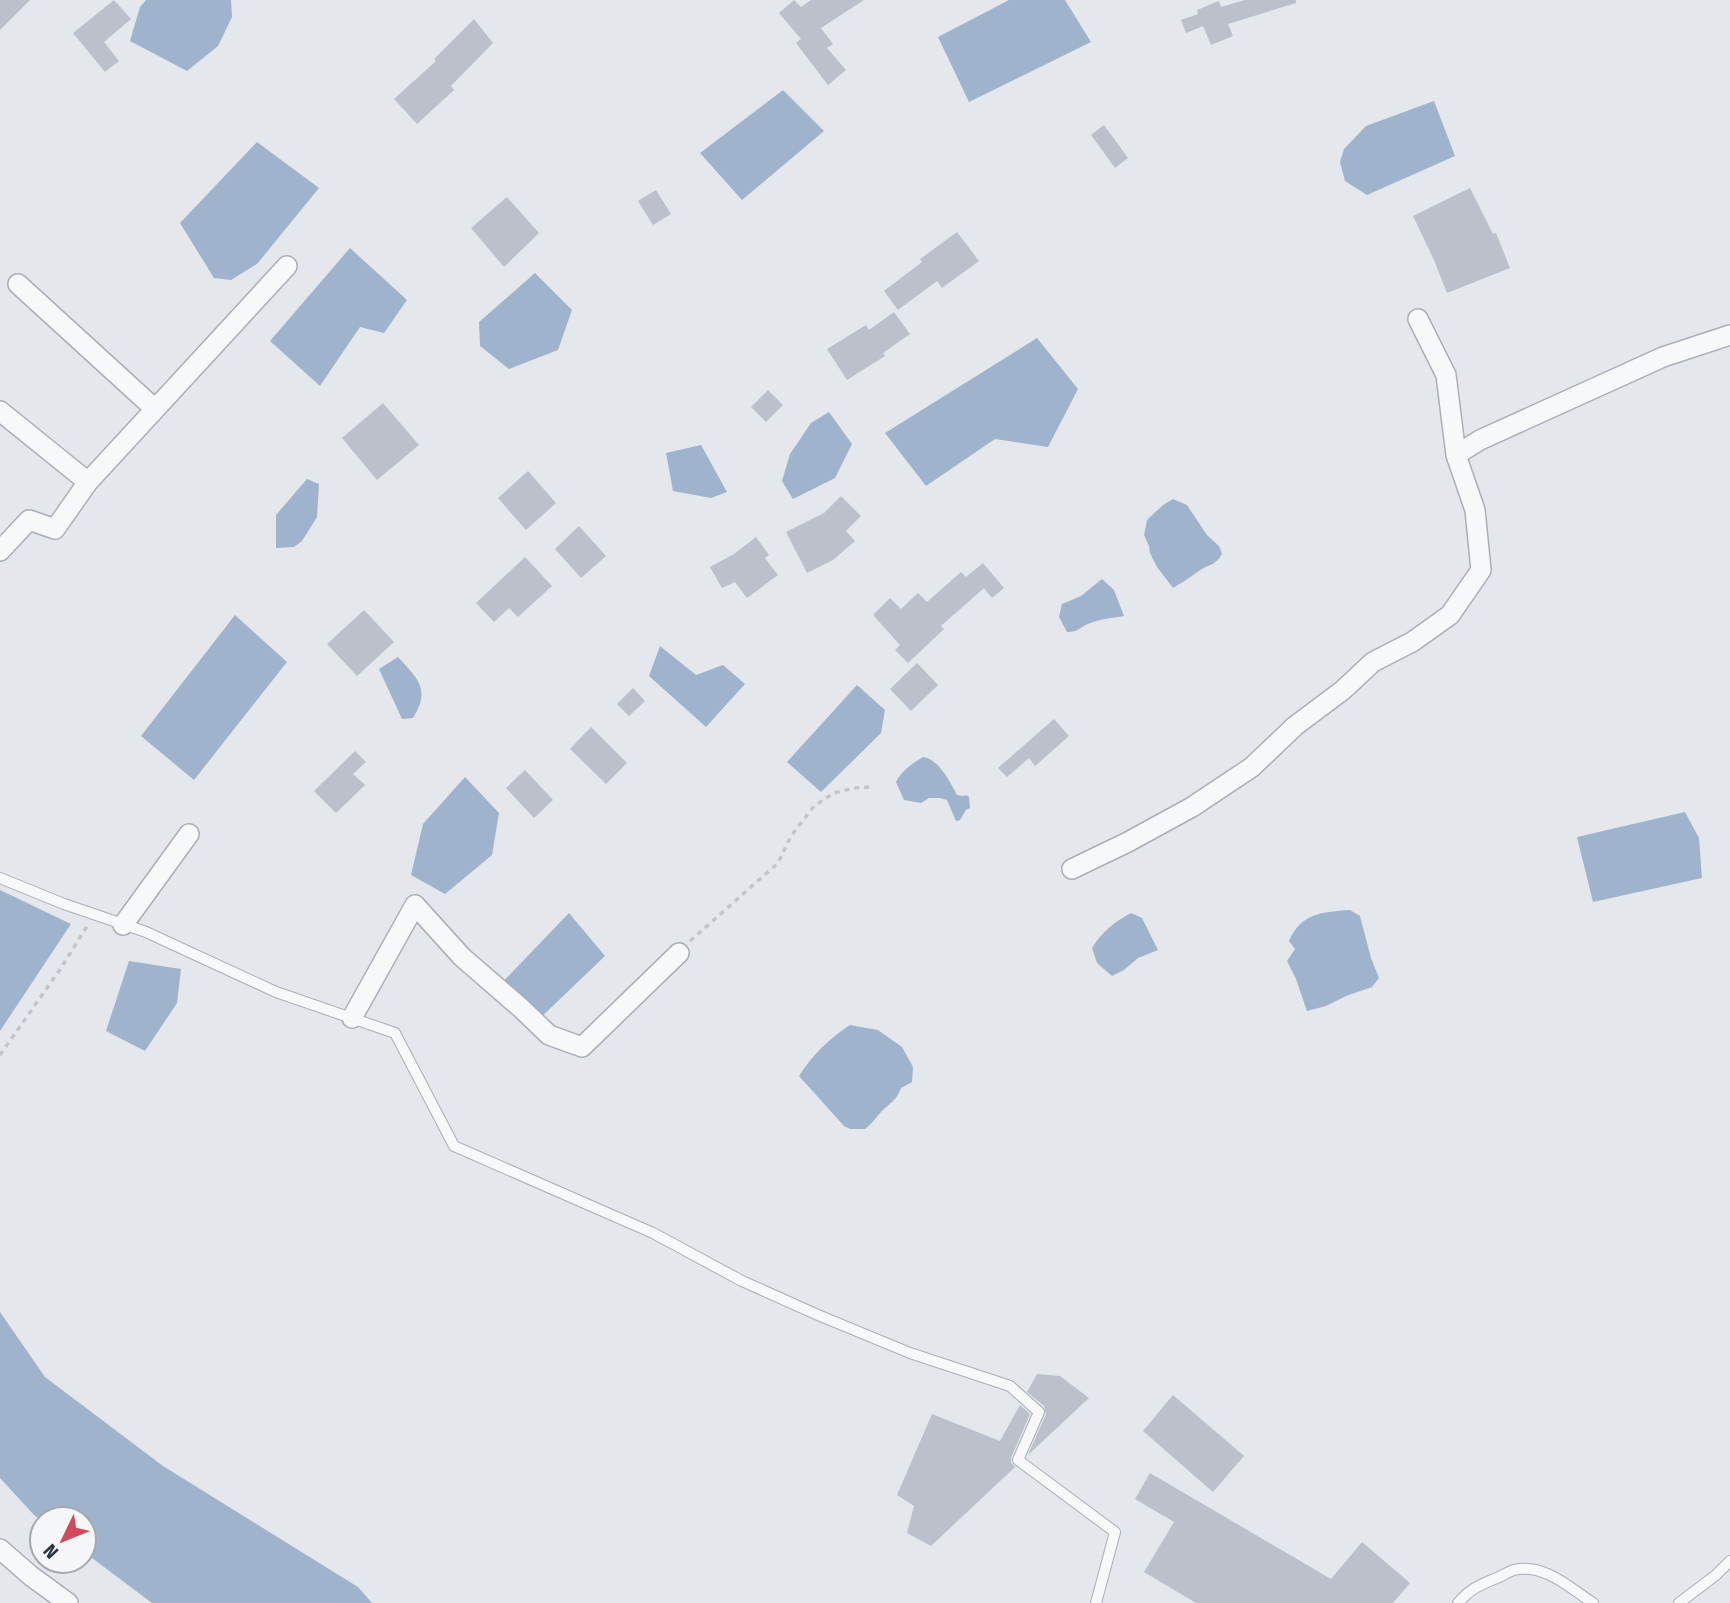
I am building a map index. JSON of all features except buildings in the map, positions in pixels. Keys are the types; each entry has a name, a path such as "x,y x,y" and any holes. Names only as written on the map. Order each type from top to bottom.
{"street":[{"path":"0,551 29,520 55,529 88,482 287,266"},
{"path":"19,284 155,409"},
{"path":"1072,869 1192,807 1252,767 1296,726 1343,690 1373,662 1412,642 1451,615 1481,570 1475,510 1455,455 1446,374 1418,319"},
{"path":"1455,455 1480,440 1663,356 1730,335"},
{"path":"0,411 88,482"},
{"path":"123,925 189,834"},
{"path":"352,1018 415,905 462,957 549,1035 582,1047 679,953"},
{"path":"0,1549 68,1603"}],"lane":[{"path":"0,878 146,932 276,992 395,1033 454,1146 653,1234 741,1281 818,1315 910,1353 1010,1386 1039,1412 1018,1460 1115,1532 1096,1603"},
{"path":"1679,1603 1730,1561"},
{"path":"1458,1603 1478,1585 1514,1570 1532,1569 1552,1575 1592,1603"}],"path":[{"path":"679,953 694,936 778,863 790,836 814,806 834,793 871,787"},
{"path":"0,1055 61,968 93,914"}],"water":[{"path":"146,0 231,0 232,17 218,46 187,71 130,41 140,7"},
{"path":"1009,0 1065,0 1091,42 969,102 938,37"},
{"path":"783,90 824,131 742,200 700,153"},
{"path":"1434,101 1455,156 1367,195 1345,181 1340,162 1344,149 1366,126"},
{"path":"257,142 319,188 257,264 231,280 214,278 180,223"},
{"path":"350,248 407,300 384,333 360,327 320,386 270,341"},
{"path":"535,273 572,310 558,350 509,369 480,346 479,322"},
{"path":"1037,338 1078,389 1048,447 995,439 926,486 885,433"},
{"path":"829,412 852,444 835,478 793,499 782,481 790,454 811,423"},
{"path":"701,445 727,492 711,498 673,491 666,453"},
{"path":"307,479 319,484 317,517 302,541 294,547 276,548 276,515"},
{"path":"1173,499 1187,505 1207,535 1219,546 1222,554 1214,563 1173,588 1157,567 1144,535 1147,520"},
{"path":"1102,579 1114,590 1124,616 1097,621 1076,631 1067,632 1059,617 1062,604 1081,596"},
{"path":"235,615 287,662 194,780 141,736"},
{"path":"660,646 696,675 723,665 745,684 706,727 649,676"},
{"path":"398,657 420,685 421,699 413,718 402,719 379,669"},
{"path":"857,685 885,710 881,733 821,792 787,762"},
{"path":"923,757 939,766 957,795 969,797 970,808 960,820 956,821 947,800 929,798 921,803 904,800 896,782 904,771"},
{"path":"465,777 499,813 492,855 445,894 411,875 423,824"},
{"path":"1685,812 1699,838 1702,878 1593,902 1577,837"},
{"path":"0,890 71,924 0,1031"},
{"path":"1350,910 1360,916 1379,978 1372,987 1307,1011 1287,961 1295,949 1289,941 1306,919 1322,913"},
{"path":"569,913 605,956 536,1022 497,988"},
{"path":"1131,913 1142,918 1158,950 1138,958 1112,976 1097,963 1092,948 1109,928"},
{"path":"129,961 181,969 177,1003 145,1051 106,1031"},
{"path":"850,1025 878,1030 902,1047 913,1067 912,1082 901,1088 865,1129 850,1129 844,1126 799,1076 822,1048"},
{"path":"0,1312 45,1377 163,1466 358,1587 372,1603 152,1603 98,1562 98,1505 28,1505 28,1508 0,1478"}]}
